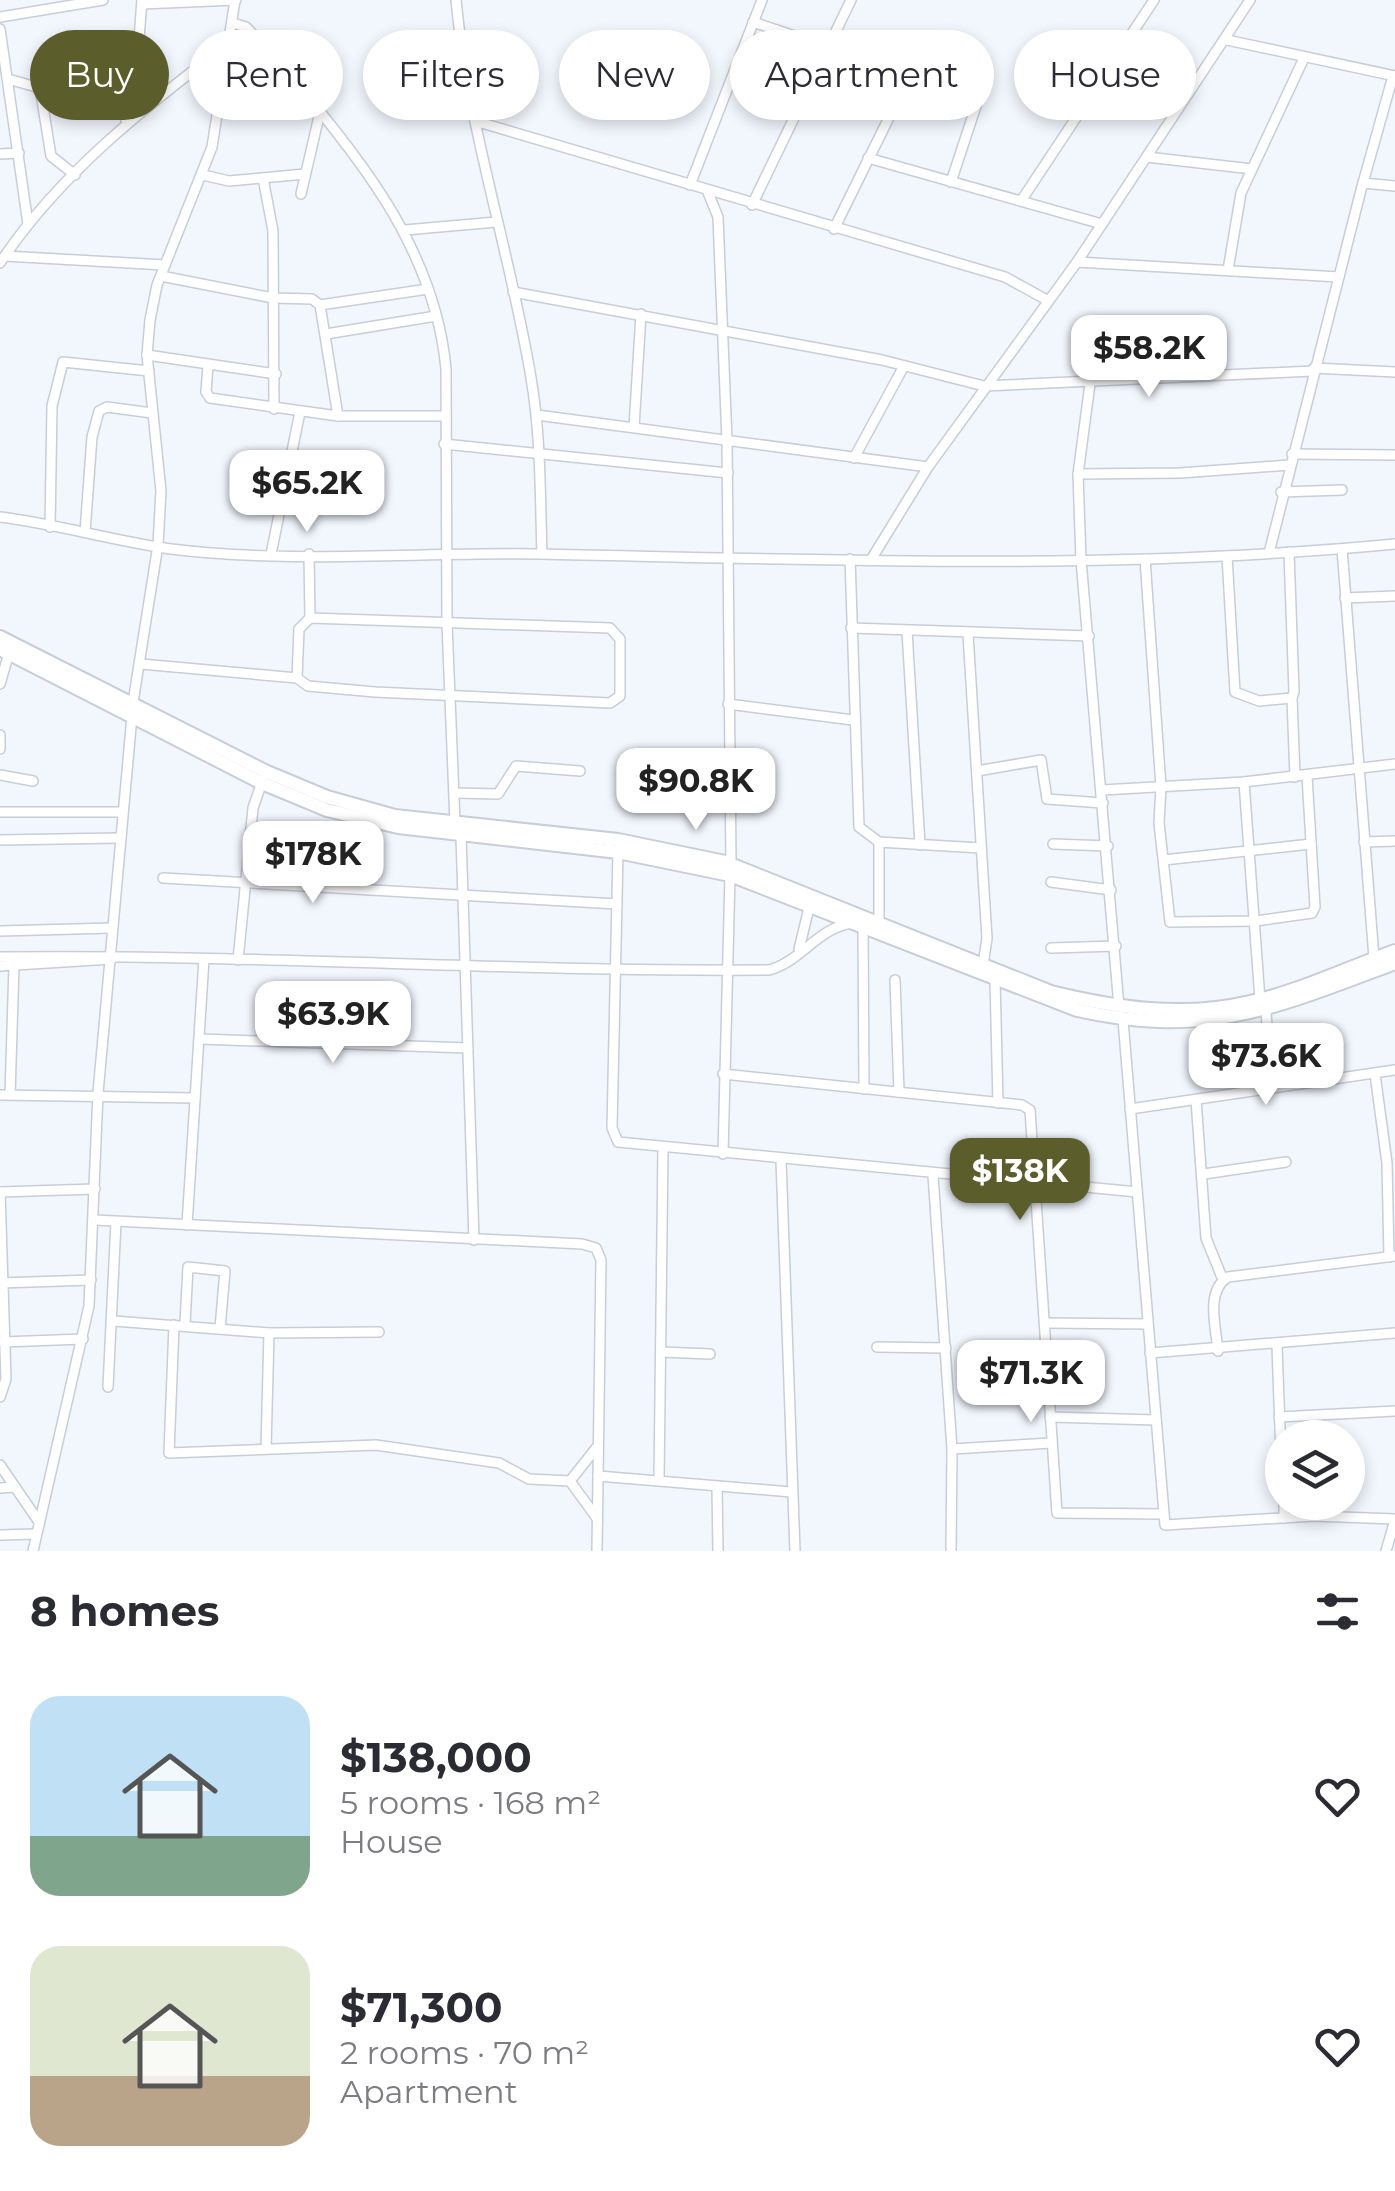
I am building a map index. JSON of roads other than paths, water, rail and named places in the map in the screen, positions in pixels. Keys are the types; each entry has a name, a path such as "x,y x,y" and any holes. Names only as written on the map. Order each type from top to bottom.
{"main road":[{"path":"0,636 66,676"},
{"path":"4,651 66,676 264,778 361,820 713,859 810,904 1056,1005 1168,1023 1263,1006 1395,963"},
{"path":"458,829 618,852 655,852 731,869 1052,992 1121,1014"},
{"path":"1263,1006 1395,951"}],"street":[{"path":"0,17 102,0"},
{"path":"456,0 475,121 537,415 542,554"},
{"path":"690,185 762,0"},
{"path":"836,30 851,0"},
{"path":"1021,201 1154,0"},
{"path":"872,558 928,466 1077,262 1250,0"},
{"path":"125,123 135,89 142,2 235,1 231,30"},
{"path":"753,22 777,30"},
{"path":"232,23 247,30"},
{"path":"0,29 28,224"},
{"path":"1227,40 1394,76 1280,492 1268,553"},
{"path":"1228,270 1239,202 1304,58"},
{"path":"2,259 28,224 125,123 189,74"},
{"path":"8,79 40,88 51,156 75,175"},
{"path":"34,1549 84,1338 92,1280 98,1093 112,957 118,838 132,709 158,545 161,478 148,356 152,309 165,264 203,176 214,120"},
{"path":"301,194 318,120"},
{"path":"326,120 380,188 405,230 428,289 446,368 447,623 464,895 474,1240"},
{"path":"752,205 792,120"},
{"path":"834,229 887,120"},
{"path":"951,182 971,120"},
{"path":"475,121 1005,276 1047,300"},
{"path":"0,154 19,153"},
{"path":"1147,157 1252,169"},
{"path":"868,158 1102,224"},
{"path":"203,176 229,181 305,174"},
{"path":"264,178 272,231 274,409"},
{"path":"1364,183 1395,186"},
{"path":"707,190 718,217 728,473 731,869 724,1154"},
{"path":"405,230 496,222"},
{"path":"2,259 165,264"},
{"path":"1077,262 1340,278"},
{"path":"161,276 273,298 312,299 320,305 338,416"},
{"path":"320,305 428,289"},
{"path":"512,292 721,328 984,386 1090,384 1314,370 1395,372"},
{"path":"634,428 641,314"},
{"path":"326,334 436,316"},
{"path":"148,356 276,374"},
{"path":"50,526 52,406 62,362 149,372"},
{"path":"208,365 206,392 210,398 338,416 445,416"},
{"path":"854,458 904,366"},
{"path":"1090,384 1078,474 1081,560 1163,1514 1170,1527 1265,1520"},
{"path":"84,532 92,437 99,410 107,407 152,413"},
{"path":"271,554 300,412"},
{"path":"537,415 928,466"},
{"path":"444,444 728,473"},
{"path":"1078,474 1180,474 1290,460 1395,455"},
{"path":"1280,492 1342,490"},
{"path":"0,517 158,545 271,554 542,554 728,561 1081,560 1226,556 1395,544"},
{"path":"1342,549 1374,958"},
{"path":"1146,559 1161,788 1158,823 1168,916 1173,924 1256,921 1312,913 1316,907 1292,698 1288,552"},
{"path":"297,678 300,629 310,618 309,554"},
{"path":"1226,556 1235,692 1259,701 1292,698"},
{"path":"850,559 857,820 864,835 880,842 980,848"},
{"path":"1345,598 1395,596"},
{"path":"140,664 297,678 313,687 614,702 620,696 620,638 610,628 310,618"},
{"path":"851,628 1089,636"},
{"path":"907,630 920,845"},
{"path":"968,634 986,938 983,965"},
{"path":"0,684 4,651"},
{"path":"728,704 852,720"},
{"path":"0,735 0,749"},
{"path":"977,772 1042,760 1047,799 1103,803"},
{"path":"1102,790 1244,782 1395,764"},
{"path":"455,793 498,794 516,766 580,771"},
{"path":"0,775 32,781"},
{"path":"238,960 254,800 264,778"},
{"path":"1244,782 1270,1088"},
{"path":"0,812 122,812"},
{"path":"0,840 118,838"},
{"path":"713,859 728,839"},
{"path":"1364,842 1395,841"},
{"path":"879,924 880,842"},
{"path":"1053,844 1108,846"},
{"path":"1164,860 1311,844"},
{"path":"618,852 612,1134 622,1143 1136,1192"},
{"path":"163,878 617,904"},
{"path":"1051,882 1111,890"},
{"path":"798,952 810,904"},
{"path":"0,956 615,971 727,970 775,968 832,928 860,925 864,1089"},
{"path":"0,931 111,928"},
{"path":"1051,948 1116,946"},
{"path":"0,966 112,957"},
{"path":"187,1225 204,959"},
{"path":"14,966 5,1095 98,1093 196,1098"},
{"path":"894,980 899,1092"},
{"path":"994,980 998,1103"},
{"path":"200,1040 468,1048"},
{"path":"1130,1109 1395,1070"},
{"path":"724,1074 1022,1105 1032,1114 1058,1515 1163,1514"},
{"path":"1223,1280 1392,1257 1387,1164 1375,1074"},
{"path":"1196,1100 1206,1238 1223,1280"},
{"path":"659,1480 663,1148"},
{"path":"781,1160 795,1551"},
{"path":"1204,1174 1286,1162"},
{"path":"933,1175 952,1449 951,1551"},
{"path":"0,1397 5,1386 0,1192 95,1188"},
{"path":"95,1220 582,1244 600,1254 596,1551"},
{"path":"108,1386 116,1222"},
{"path":"220,1328 224,1271 188,1267 169,1453 376,1445 499,1464 529,1479 570,1481"},
{"path":"2,1283 92,1280"},
{"path":"1218,1351 1214,1295 1223,1280"},
{"path":"114,1321 269,1332 379,1332"},
{"path":"1045,1323 1146,1324"},
{"path":"266,1448 269,1332"},
{"path":"1150,1353 1218,1351 1395,1333"},
{"path":"3,1342 84,1338"},
{"path":"877,1346 946,1348"},
{"path":"1276,1346 1279,1420"},
{"path":"661,1352 710,1354"},
{"path":"1279,1417 1395,1411"},
{"path":"1050,1417 1156,1420"},
{"path":"952,1449 1052,1443"},
{"path":"570,1481 598,1445"},
{"path":"0,1465 39,1522"},
{"path":"598,1476 791,1492"},
{"path":"570,1481 597,1519"},
{"path":"0,1488 15,1487"},
{"path":"717,1487 718,1551"},
{"path":"1365,1519 1395,1520 1386,1551"},
{"path":"0,1535 36,1534"}]}
